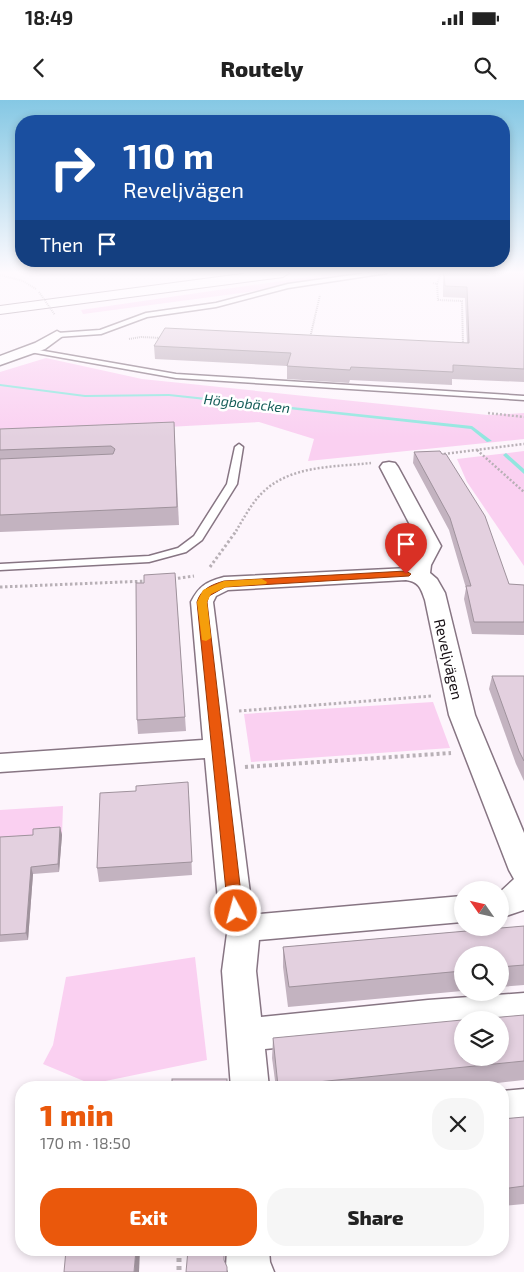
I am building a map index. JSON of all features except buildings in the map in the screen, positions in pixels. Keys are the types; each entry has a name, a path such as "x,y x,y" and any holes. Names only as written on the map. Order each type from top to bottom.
{"street":[{"path":"0,361 40,346 57,335"},
{"path":"389,467 431,546 420,565 419,575 406,574 224,584 207,592 202,602 236,911 244,924 250,927 260,927 454,910"},
{"name":"Reveljvägen","path":"419,575 431,583 457,694 476,751 524,870"},
{"path":"0,763 219,758"},
{"path":"509,904 518,897 524,888"},
{"path":"244,924 239,971 249,1081"},
{"path":"246,1035 428,1016 524,1009"},
{"path":"509,1109 524,1107"},
{"path":"248,1256 248,1267 252,1272"}],"lane":[{"path":"57,335 101,332 112,328"},
{"path":"30,350 176,376 524,398"},
{"path":"0,567 149,559 182,550 198,538 232,484 239,447"}],"path":[{"path":"308,346 312,328"},
{"path":"463,328 463,352"},
{"path":"87,359 129,340 141,337 170,338"},
{"path":"494,448 524,444"},
{"path":"477,450 524,492"},
{"path":"214,713 457,694"},
{"path":"219,758 476,751"},
{"path":"179,1256 179,1272"}],"shaded area":[{"path":"46,358 142,379 488,415 524,413 524,439 308,461 314,439 259,422 0,436 0,372"},
{"path":"524,451 524,566 467,482 457,459"},
{"path":"433,702 450,748 251,762 244,714"},
{"path":"63,806 62,835 35,837 0,845 0,810"},
{"path":"195,957 207,1060 106,1081 84,1081 43,1064 53,1045 66,977"}],"waterway":[{"name":"Högbobäcken","path":"0,385 85,396 169,395 472,428 489,441"},
{"name":"Högbobäcken","path":"506,455 524,472"}],"slow traffic":[{"path":"206,638 202,602 204,595 224,584 262,582"}],"route":[{"path":"236,911 202,602 204,595 224,584 406,574"}]}
